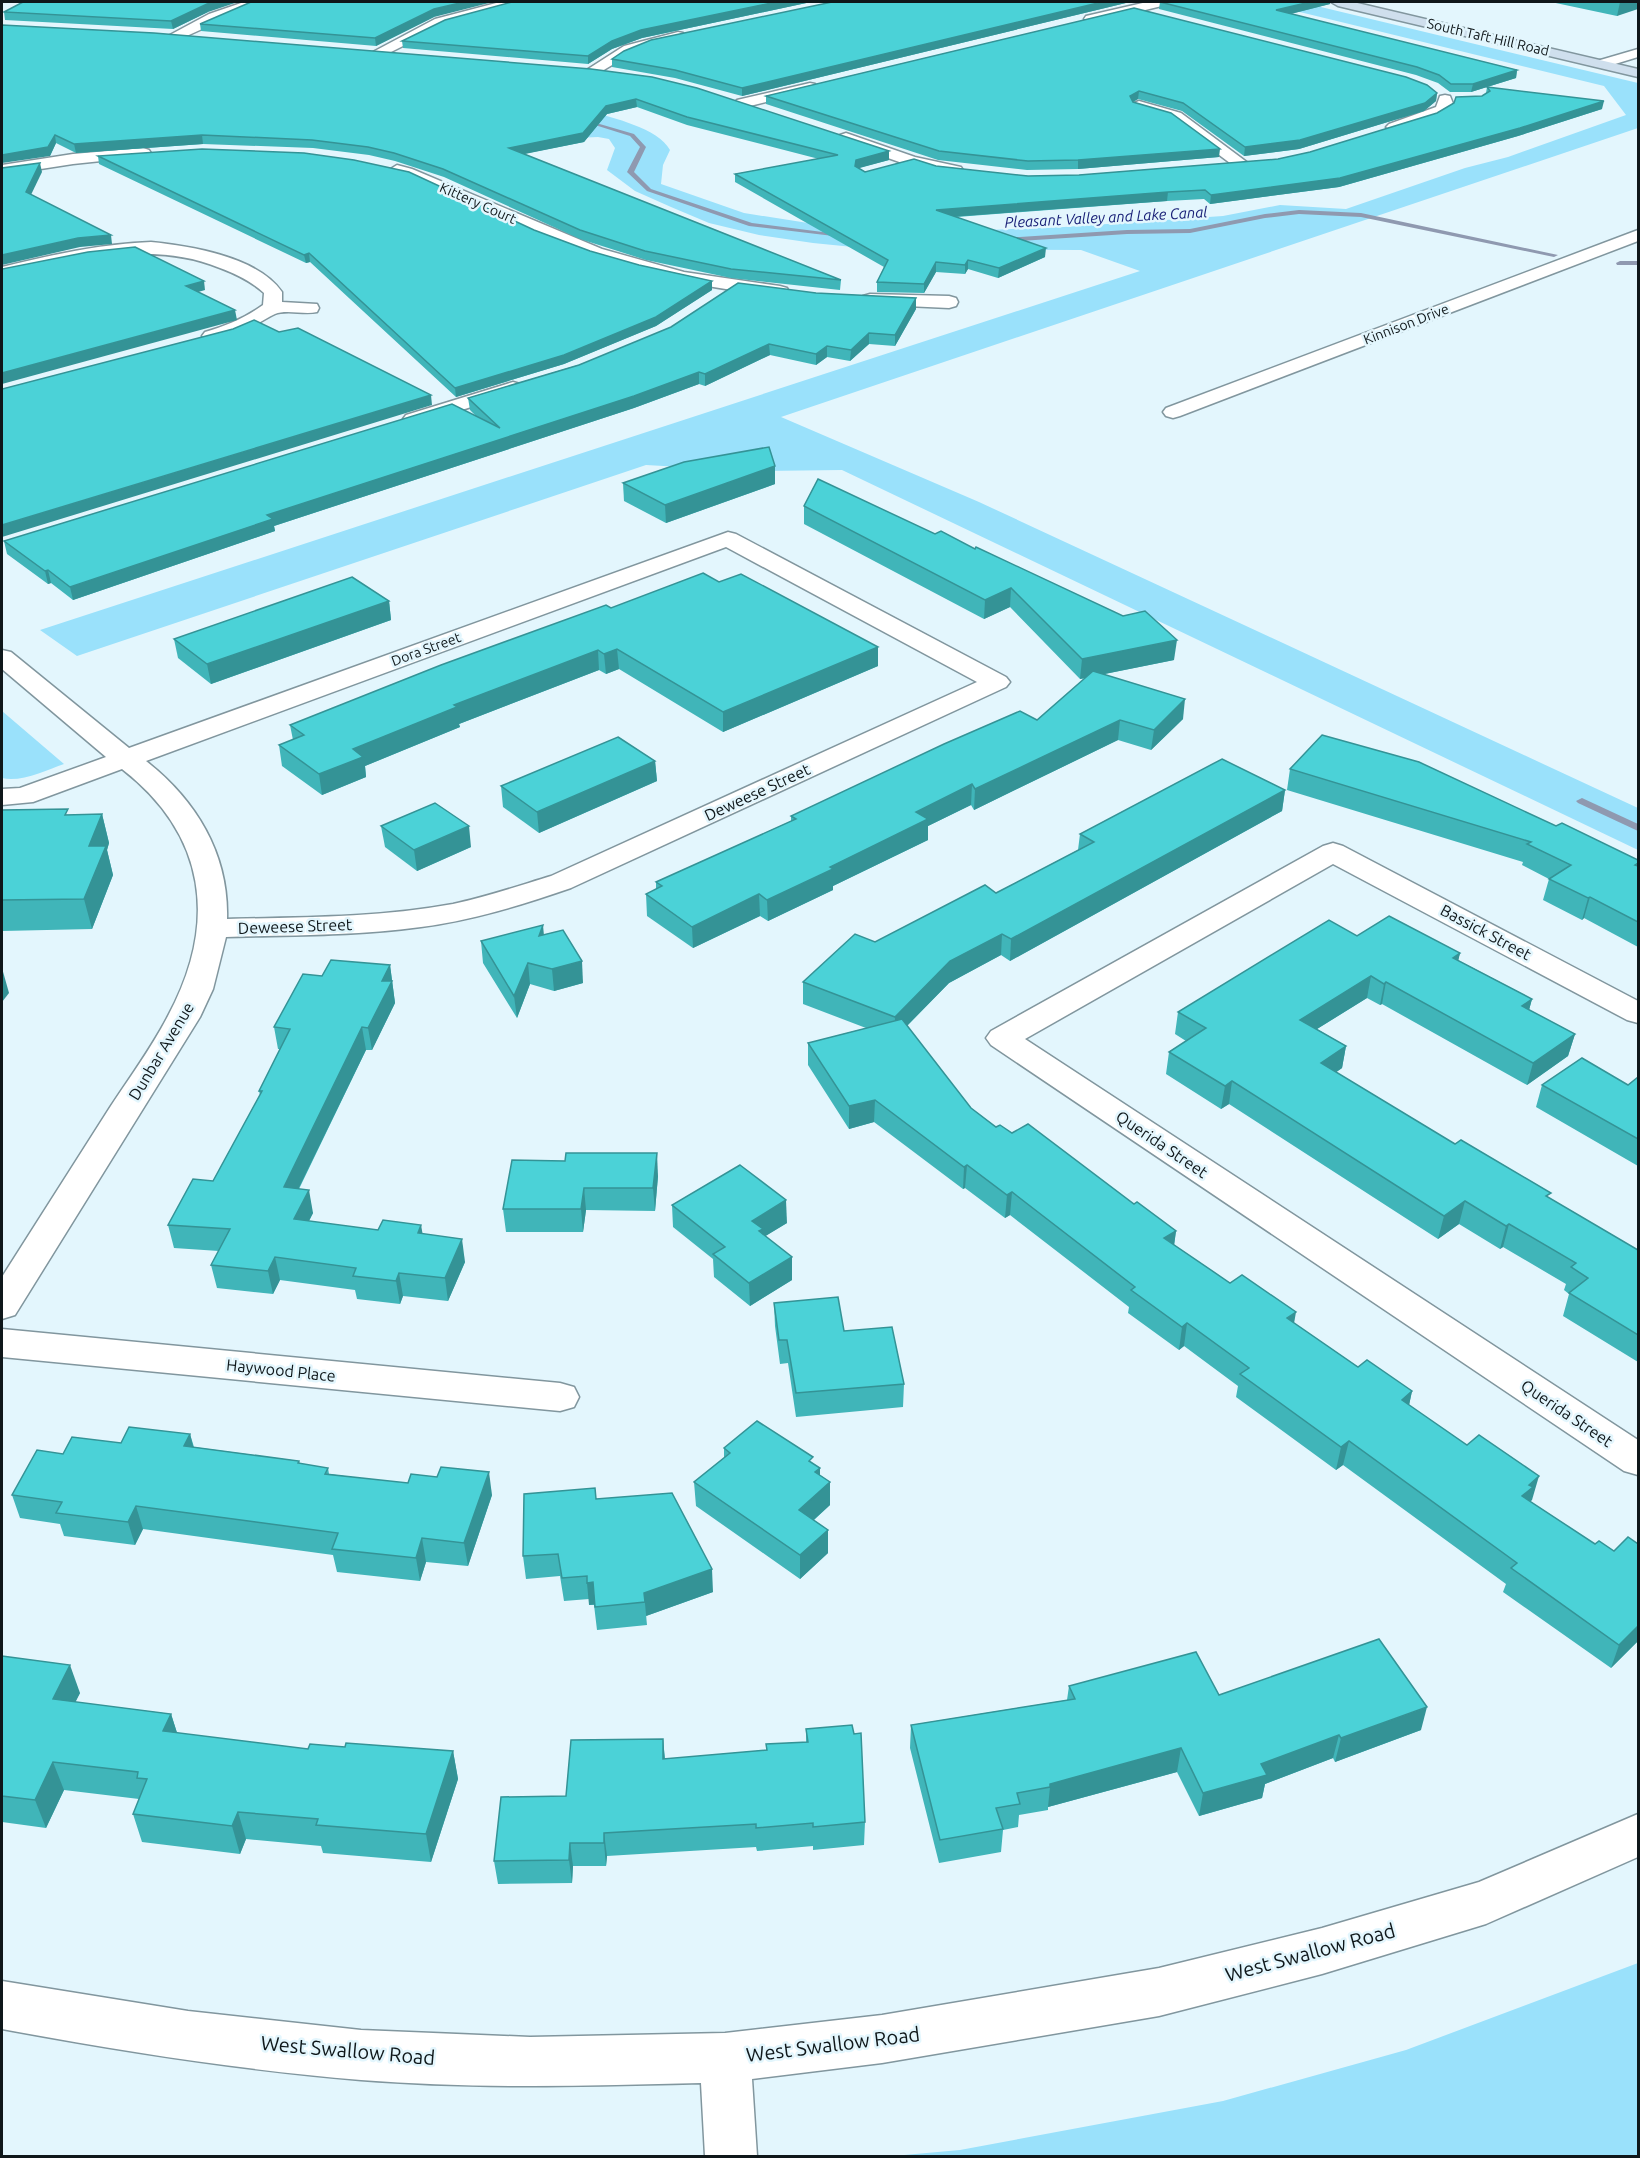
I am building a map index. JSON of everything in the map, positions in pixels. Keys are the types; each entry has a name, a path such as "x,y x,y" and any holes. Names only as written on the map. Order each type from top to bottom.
{"main road":[{"name":"South Taft Hill Road","path":"1338,2 1638,73"},
{"name":"South Taft Hill Road","path":"1381,2 1638,62"}],"street":[{"path":"175,36 214,17 255,2"},
{"path":"413,56 372,52 440,22 513,2"},
{"path":"1104,2 1132,9"},
{"path":"1072,23 1132,9 1161,9"},
{"path":"155,34 211,39"},
{"path":"616,74 584,70 629,49 687,34"},
{"path":"1602,64 1638,52"},
{"path":"764,111 737,102 828,82"},
{"path":"1377,132 1436,113 1446,105 1451,99 1432,88"},
{"path":"1139,106 1176,116 1240,163"},
{"path":"832,134 912,161 975,173"},
{"path":"2,170 157,148"},
{"path":"885,167 912,161"},
{"path":"1217,165 1259,162"},
{"path":"406,172 433,164"},
{"name":"Kittery Court","path":"385,168 406,172 596,253 638,266 735,286 796,294"},
{"name":"Kinnison Drive","path":"1173,412 1638,234"},
{"path":"2,272 95,251 136,248 177,249 218,258 266,283 273,292 272,308"},
{"path":"712,302 735,286"},
{"path":"849,298 949,302"},
{"path":"193,341 245,325 272,308 310,308"},
{"path":"389,426 537,380"},
{"name":"Dora Street","path":"124,759 728,539"},
{"name":"Deweese Street","path":"213,928 383,922 451,913 514,898 561,882 997,682 728,539"},
{"name":"Dunbar Avenue","path":"2,657 166,792 194,831 203,850 212,886 213,928 201,976 184,1017 2,1306"},
{"path":"2,797 22,796 124,759"},
{"name":"Bassick Street","path":"1333,852 1638,1013"},
{"name":"Querida Street","path":"1333,852 1002,1038 1638,1460"},
{"name":"Haywood Place","path":"2,1343 560,1397"},
{"name":"West Swallow Road","path":"2,2005 188,2035 361,2055 530,2062 725,2058 882,2039 1159,1992 1322,1952 1486,1902 1638,1835"},
{"path":"725,2058 731,2157"}],"shaded area":[{"path":"1259,2 1300,2 1638,83 1638,128 781,417 979,502 1638,808 1638,850 842,470 751,471 646,465 77,656 40,630 1140,271 1081,250 873,249 759,235 709,223 635,191 607,170 615,148 609,139 598,137 553,139 589,111 634,125 664,142 670,150 663,165 661,184 744,213 827,226 965,231 1223,216 1280,205 1346,209 1465,168 1508,157 1626,115 1604,86"},
{"path":"2,711 64,764 17,779 2,778"},
{"path":"1638,1963 1638,2156 893,2156 960,2150 1223,2101 1406,2050"}],"building":[{"path":"23,2 216,2 171,21 4,12"},
{"path":"251,2 464,2 434,9 375,38 200,24"},
{"path":"512,2 776,2 641,30 612,41 588,56 402,41 445,20"},
{"path":"832,2 1102,2 742,88 675,70 612,59 624,51 651,40"},
{"path":"1160,2 1310,2 1276,10 1517,70 1473,84 1451,84 1439,75 1417,67"},
{"path":"1134,8 1406,77 1427,85 1437,93 1425,103 1300,140 1245,147 1183,103 1139,91 1130,96 1133,102 1171,113 1220,149 1078,160 1028,161 939,151 766,96"},
{"path":"2,25 154,33 591,69 652,77 697,88 889,151 856,160 855,166 865,172 914,159 936,166 1028,176 1079,175 1278,159 1310,152 1437,113 1454,103 1456,97 1482,96 1490,91 1487,87 1604,101 1520,128 1340,178 1211,195 1205,190 1168,192 936,210 1046,248 999,268 968,260 965,265 936,262 924,284 877,282 888,260 735,174 838,155 687,117 636,99 606,106 583,133 509,148 841,280 731,269 645,251 580,230 443,169 368,147 312,140 202,135 74,144 55,135 48,147 2,155"},
{"path":"202,149 304,153 354,160 409,172 534,230 590,251 639,265 712,281 656,317 564,355 455,388 309,253 304,255 98,156"},
{"path":"40,163 26,192 111,235 78,238 2,255 2,168"},
{"path":"135,247 204,281 186,286 235,310 2,373 2,269 88,252"},
{"path":"738,283 816,293 916,298 895,335 869,333 851,350 827,346 816,354 769,344 705,374 699,372 634,396 267,515 273,519 70,587 4,541 452,404 500,428 468,398 579,365 671,327"},
{"path":"254,320 279,332 298,328 431,395 2,525 2,389 233,329"},
{"path":"769,447 775,466 665,505 623,483 684,462"},
{"path":"818,479 935,534 941,531 975,549 976,547 1123,616 1145,611 1177,640 1082,659 1011,588 985,600 804,506"},
{"path":"703,573 719,582 741,574 878,647 723,712 617,649 604,654 598,650 454,705 457,707 353,749 363,757 319,774 279,745 304,735 290,725 441,665 606,605 611,608"},
{"path":"352,577 389,601 207,664 174,639"},
{"path":"1093,671 1185,699 1154,730 1120,720 975,789 972,784 916,812 928,819 830,867 833,869 767,900 759,894 692,927 646,894 662,886 656,882 796,819 791,816 944,744 1020,711 1037,720"},
{"path":"1322,735 1419,762 1556,826 1562,823 1638,860 1635,865 1638,866 1638,922 1549,879 1571,865 1527,844 1531,842 1290,769"},
{"path":"618,737 655,761 537,812 501,786"},
{"path":"1222,759 1285,790 1011,939 1002,934 950,961 895,1017 803,982 855,934 875,942 985,885 996,893 1094,842 1080,834"},
{"path":"435,803 469,826 414,850 381,826"},
{"path":"68,809 65,815 102,814 89,846 106,846 84,899 2,900 2,810"},
{"path":"1389,916 1460,953 1453,958 1532,999 1522,1006 1575,1034 1533,1063 1386,982 1384,984 1371,976 1300,1020 1346,1046 1321,1063 1455,1144 1461,1140 1551,1193 1546,1196 1638,1250 1638,1335 1569,1293 1588,1278 1571,1267 1576,1263 1509,1224 1506,1226 1465,1201 1444,1216 1232,1081 1225,1086 1169,1052 1206,1028 1178,1012 1329,920 1357,936"},
{"path":"543,925 539,936 563,930 582,961 552,969 528,963 514,996 481,941"},
{"path":"331,960 390,965 382,981 392,981 368,1028 362,1027 284,1187 309,1190 294,1219 378,1230 383,1220 421,1225 418,1233 462,1239 445,1278 399,1273 396,1281 353,1276 356,1268 275,1257 268,1271 211,1265 230,1229 168,1225 193,1179 213,1181 262,1091 259,1091 290,1029 274,1027 303,974 322,976"},
{"path":"902,1019 971,1108 996,1127 1000,1125 1012,1133 1028,1124 1134,1204 1137,1202 1176,1231 1164,1238 1230,1283 1242,1275 1296,1312 1287,1318 1358,1367 1367,1360 1412,1391 1402,1400 1467,1445 1479,1435 1539,1476 1529,1485 1533,1487 1522,1496 1595,1544 1599,1541 1614,1551 1628,1537 1638,1544 1638,1626 1619,1645 1511,1568 1517,1563 1349,1441 1341,1447 1240,1374 1249,1368 1187,1323 1182,1327 1131,1290 1135,1287 1012,1192 1007,1195 967,1165 964,1167 875,1100 849,1106 808,1043"},
{"path":"1582,1058 1628,1085 1638,1077 1638,1139 1542,1085"},
{"path":"566,1153 657,1153 653,1188 584,1188 581,1209 503,1209 512,1160 565,1161"},
{"path":"740,1165 786,1200 752,1221 763,1229 759,1231 792,1257 749,1283 713,1254 725,1247 672,1205"},
{"path":"838,1297 844,1331 892,1327 904,1384 796,1393 787,1340 779,1340 774,1303"},
{"path":"757,1421 813,1457 809,1461 820,1468 815,1472 830,1482 799,1510 828,1530 800,1555 694,1482 730,1453 724,1448"},
{"path":"129,1427 190,1434 184,1446 299,1461 298,1463 328,1468 325,1474 408,1483 411,1474 437,1477 441,1467 489,1472 464,1543 422,1538 416,1558 332,1549 338,1533 136,1506 128,1522 56,1513 62,1502 12,1495 37,1450 63,1454 72,1437 121,1443"},
{"path":"595,1488 596,1499 672,1493 712,1569 644,1593 645,1602 595,1607 593,1582 587,1583 587,1576 562,1578 558,1554 523,1556 524,1494"},
{"path":"1379,1639 1427,1707 1341,1738 1339,1735 1261,1764 1267,1775 1203,1793 1181,1748 1050,1784 1050,1787 1017,1793 1020,1804 996,1808 1003,1829 940,1840 911,1725 1075,1699 1069,1686 1196,1652 1219,1695"},
{"path":"2,1656 70,1665 53,1699 171,1714 163,1731 308,1749 310,1744 345,1747 346,1743 453,1751 426,1834 316,1825 318,1819 238,1812 232,1826 133,1814 147,1779 137,1778 138,1772 53,1762 35,1800 2,1796"},
{"path":"852,1725 854,1734 861,1733 865,1822 813,1827 813,1823 756,1828 756,1824 604,1833 604,1843 570,1843 569,1860 494,1861 501,1797 566,1796 571,1740 663,1739 663,1759 767,1750 766,1744 808,1742 806,1729"}],"waterway":[{"name":"Pleasant Valley and Lake Canal","path":"581,119 632,135 643,147 630,172 649,190 751,225 842,235"},
{"name":"Pleasant Valley and Lake Canal","path":"1005,240 1127,232 1190,231 1265,216 1299,212 1361,215 1554,255"},
{"name":"Pleasant Valley and Lake Canal","path":"1620,263 1638,263"},
{"path":"1582,801 1638,828"}]}
